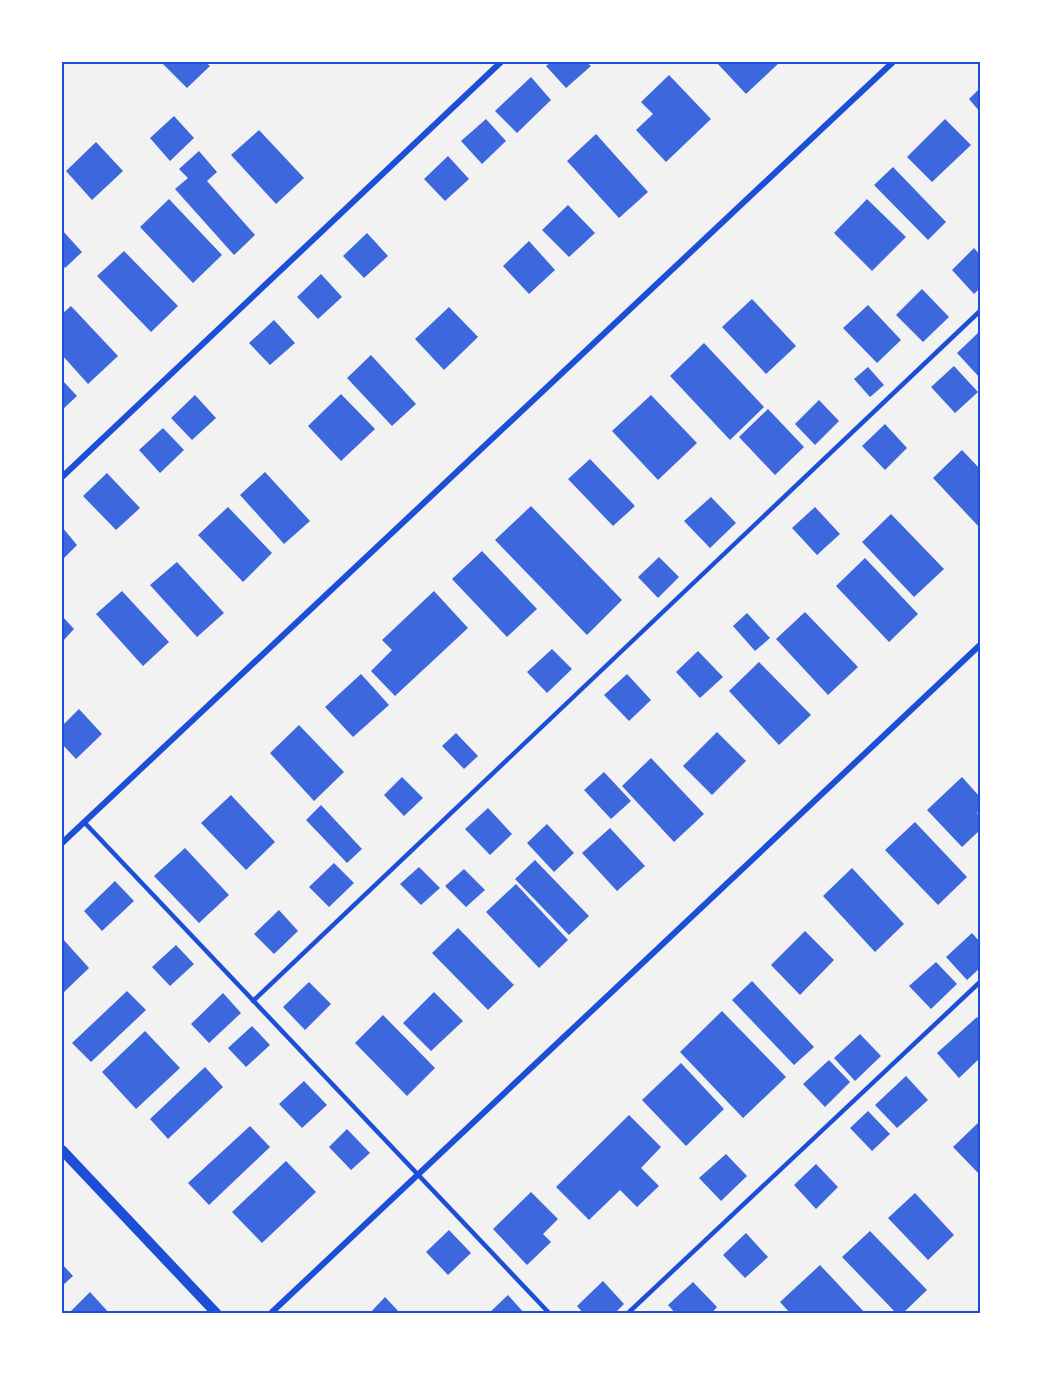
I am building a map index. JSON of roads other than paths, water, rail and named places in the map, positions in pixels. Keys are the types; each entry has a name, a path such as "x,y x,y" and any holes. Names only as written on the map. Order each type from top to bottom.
{"street":[{"path":"62,477 501,62"},
{"path":"62,843 893,62"},
{"path":"270,1314 981,645"},
{"path":"62,1150 217,1314"}],"lane":[{"path":"253,1000 981,311"},
{"path":"84,822 550,1314"},
{"path":"627,1314 981,982"}]}
